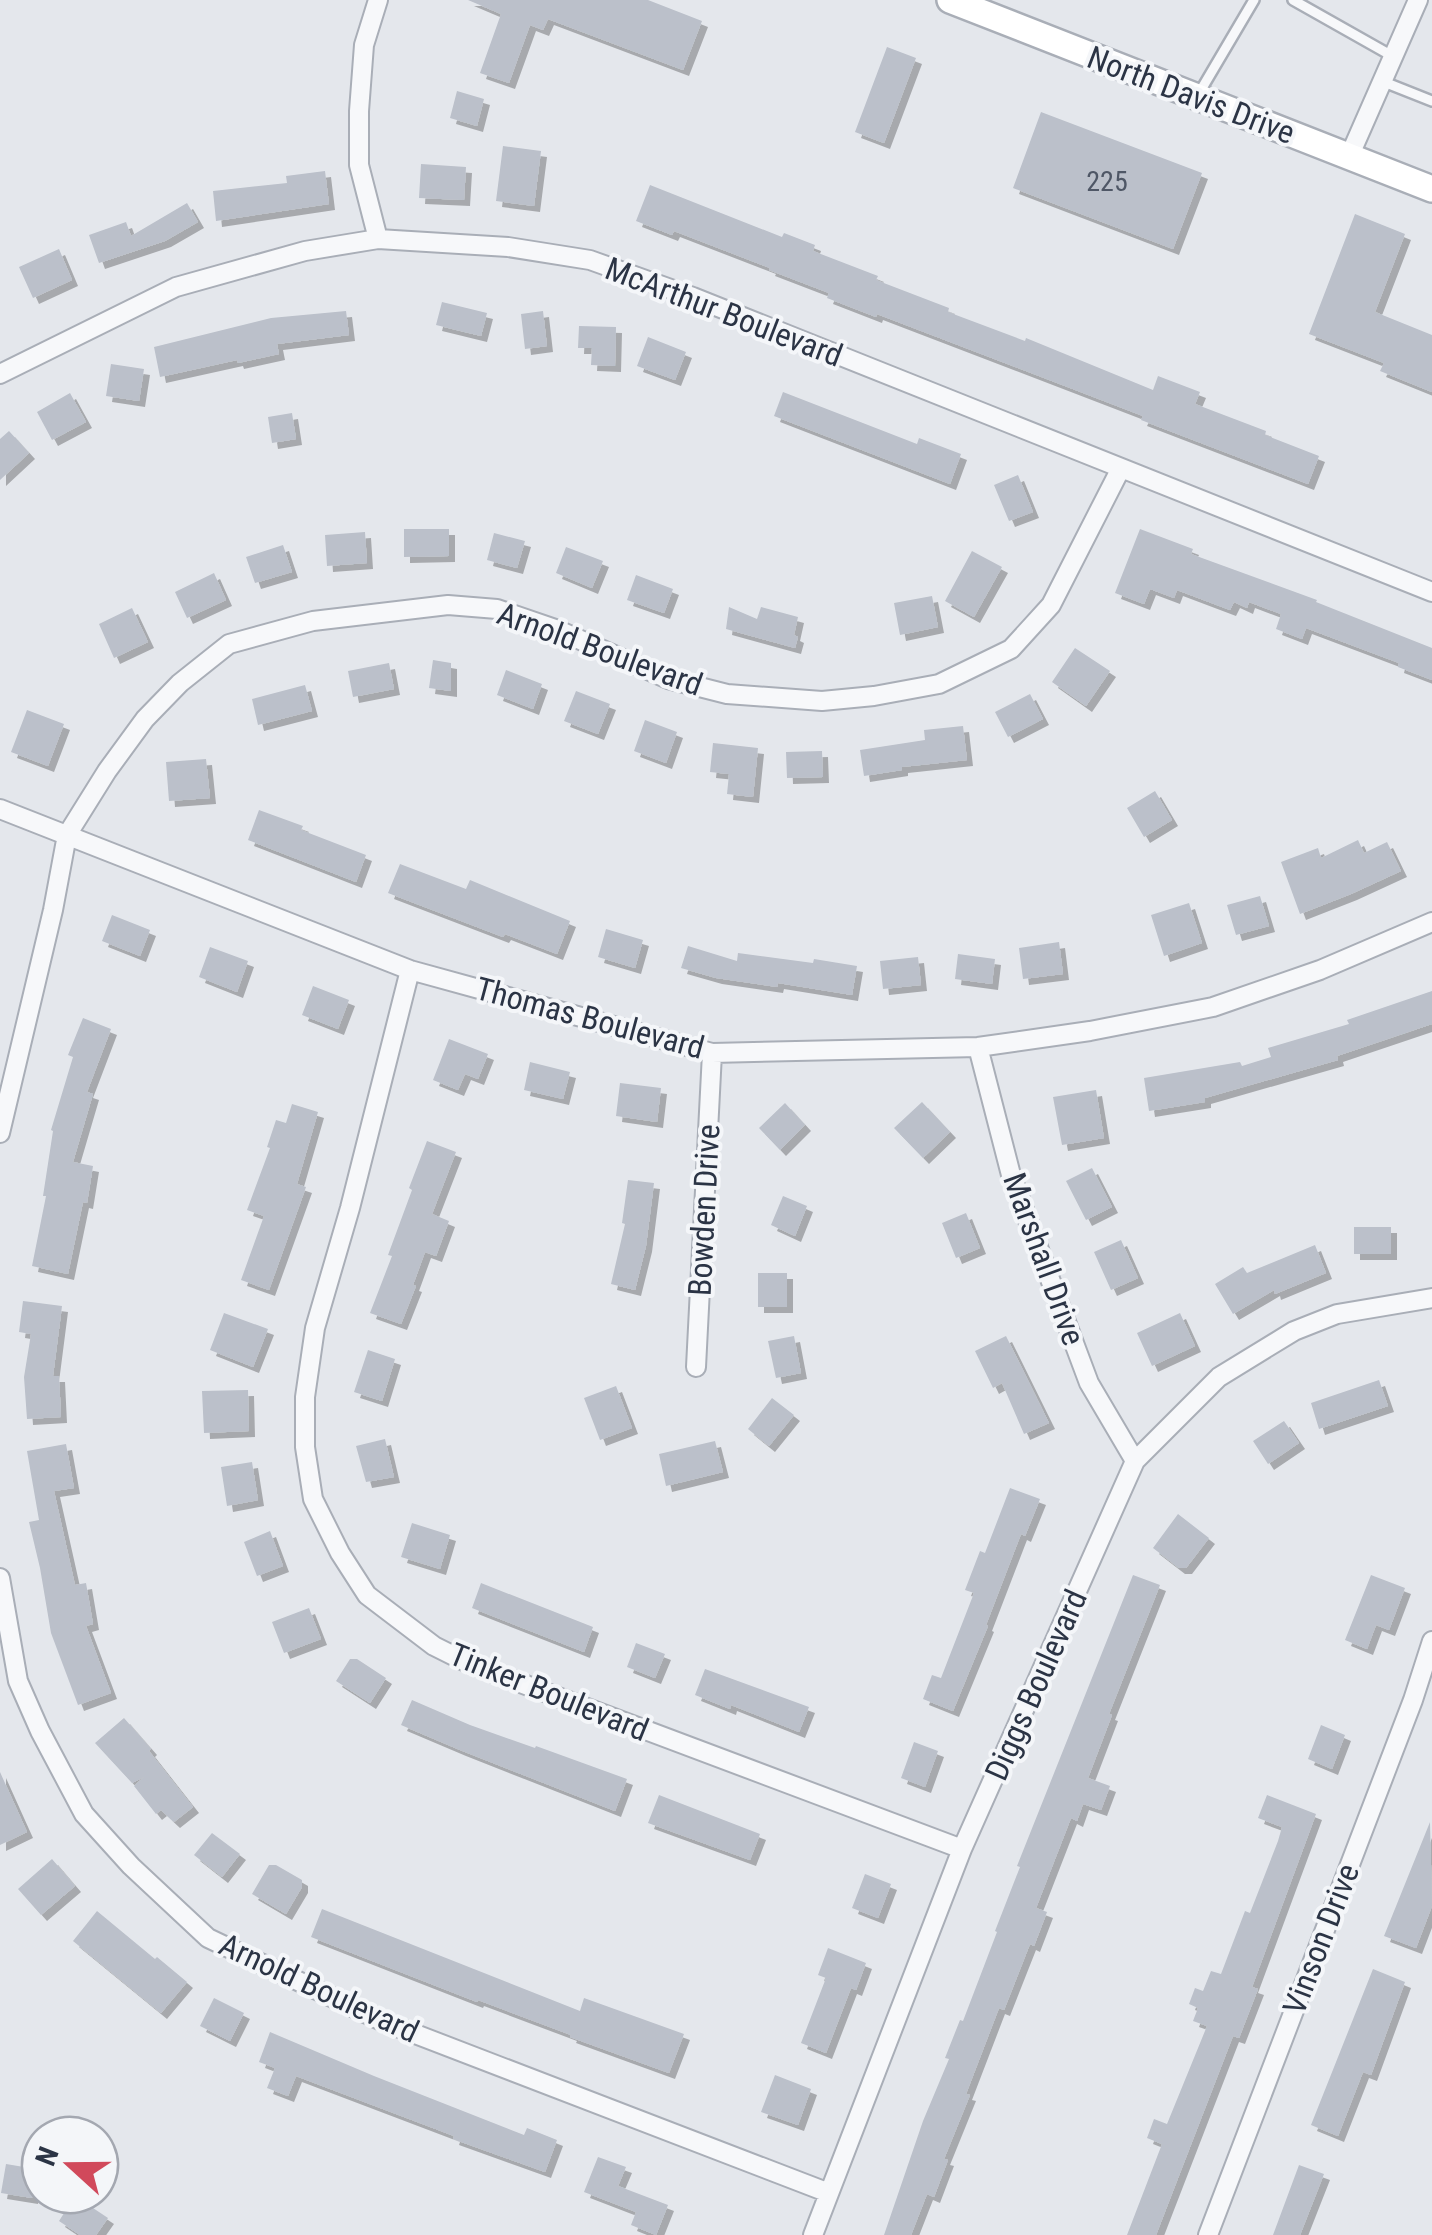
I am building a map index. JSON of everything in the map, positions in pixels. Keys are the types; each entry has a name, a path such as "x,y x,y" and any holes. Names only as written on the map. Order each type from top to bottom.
{"main road":[{"name":"North Davis Drive","path":"950,0 993,8 1197,98 1432,189"}],"street":[{"path":"378,0 364,45 359,111 359,165 378,239"},
{"path":"1349,157 1418,0"},
{"name":"McArthur Boulevard","path":"1,370 176,287 305,251 378,239 508,248 590,260 1432,592"},
{"name":"Arnold Boulevard","path":"0,1133 54,910 68,835 106,771 145,719 180,683 229,644 313,621 448,605 497,609 558,630 668,679 727,694 822,702 939,684 1011,649 1051,605 1121,468"},
{"name":"Thomas Boulevard","path":"0,809 410,970 712,1052 978,1047 1090,1031 1213,1007 1320,970 1432,922"},
{"name":"Tinker Boulevard","path":"410,970 350,1208 315,1328 306,1396 305,1448 313,1499 366,1595 434,1646 470,1664 962,1850"},
{"name":"Marshall Drive","path":"978,1047 1011,1175 1089,1383 1135,1461"},
{"name":"Bowden Drive","path":"696,1367 712,1052"},
{"path":"1430,1298 1432,1318"},
{"name":"Diggs Boulevard","path":"813,2235 962,1850 1135,1461 1218,1377 1294,1330 1337,1314 1430,1298"},
{"name":"Arnold Boulevard","path":"0,1578 9,1683 40,1731 84,1814 131,1866 208,1938 384,2022 830,2192"},
{"name":"Vinson Drive","path":"1208,2235 1413,1700 1432,1641"}],"lane":[{"path":"1197,98 1254,0"},
{"path":"1293,0 1394,56"},
{"path":"1384,82 1432,102"}],"building":[{"path":"468,0 648,0 702,21 683,70 548,19 543,30 530,25 509,83 480,73 501,14"},
{"path":"887,47 916,58 884,143 855,132"},
{"path":"457,91 484,99 477,126 450,118"},
{"path":"1041,112 1202,173 1173,249 1013,188"},
{"path":"503,146 541,151 534,206 496,201"},
{"path":"421,164 466,167 464,200 419,198"},
{"path":"325,171 329,204 216,221 213,191 287,183 286,176"},
{"path":"650,185 782,237 784,233 815,245 813,251 949,308 948,312 1025,341 1026,338 1153,390 1158,376 1200,392 1195,404 1319,456 1308,484 1141,420 1143,416 827,298 829,293 770,268 674,231 672,235 636,221"},
{"path":"187,203 198,222 165,241 99,263 89,235 126,222 131,236"},
{"path":"1355,214 1405,234 1375,312 1432,335 1432,392 1380,371 1384,363 1309,334"},
{"path":"59,249 72,280 33,298 19,267"},
{"path":"442,302 487,313 481,336 436,325"},
{"path":"346,311 349,335 277,344 279,354 160,377 154,347 271,318"},
{"path":"543,311 547,346 525,349 521,314"},
{"path":"579,326 616,327 615,366 591,365 592,348 578,348"},
{"path":"648,337 686,352 675,380 637,366"},
{"path":"111,364 144,369 139,401 106,396"},
{"path":"783,392 917,444 919,438 961,454 950,484 774,416"},
{"path":"70,393 86,422 52,440 37,412"},
{"path":"292,413 296,439 272,443 268,417"},
{"path":"9,431 29,453 0,480 0,439"},
{"path":"1018,475 1033,512 1009,521 994,485"},
{"path":"404,529 449,529 449,556 404,557"},
{"path":"1140,529 1193,549 1191,554 1432,648 1432,680 1398,667 1399,663 1306,628 1302,639 1276,629 1281,614 1249,602 1247,608 1234,602 1230,610 1177,590 1174,598 1150,589 1144,604 1115,593"},
{"path":"365,532 367,563 327,566 325,535"},
{"path":"494,533 525,541 517,568 487,560"},
{"path":"283,545 292,572 255,583 246,557"},
{"path":"566,547 603,561 592,588 556,573"},
{"path":"972,551 1002,567 974,617 945,601"},
{"path":"214,573 226,600 187,618 175,592"},
{"path":"636,575 673,589 664,613 627,600"},
{"path":"932,596 938,627 900,635 894,603"},
{"path":"729,607 757,619 761,607 798,617 795,648 726,629"},
{"path":"132,608 148,642 114,658 99,624"},
{"path":"1075,648 1110,671 1086,706 1052,682"},
{"path":"433,660 451,663 451,691 429,688"},
{"path":"389,663 394,689 353,697 348,671"},
{"path":"506,670 542,684 533,709 497,695"},
{"path":"305,685 312,711 258,725 252,699"},
{"path":"576,691 610,704 598,734 564,721"},
{"path":"1030,694 1043,719 1008,737 995,712"},
{"path":"27,710 64,724 48,766 11,752"},
{"path":"645,720 677,732 666,763 634,751"},
{"path":"963,726 967,760 902,767 864,776 860,750 925,740 924,730"},
{"path":"713,743 758,748 753,797 727,794 729,774 710,772"},
{"path":"822,751 823,777 787,778 786,752"},
{"path":"206,759 210,798 169,801 166,762"},
{"path":"1155,791 1172,820 1144,837 1127,808"},
{"path":"259,810 366,855 356,882 248,840"},
{"path":"1358,840 1364,853 1387,842 1401,871 1300,914 1281,862 1318,848 1321,858"},
{"path":"400,864 466,889 470,880 570,921 557,954 388,893"},
{"path":"1260,896 1269,926 1236,935 1227,905"},
{"path":"1189,903 1202,943 1164,956 1151,915"},
{"path":"112,915 150,930 140,956 102,941"},
{"path":"606,929 643,940 635,968 598,957"},
{"path":"1059,942 1063,974 1023,979 1019,948"},
{"path":"688,946 737,961 738,953 857,966 852,995 716,978 681,968"},
{"path":"210,947 248,961 237,992 199,977"},
{"path":"958,954 995,959 992,984 955,979"},
{"path":"918,957 921,985 883,989 880,961"},
{"path":"313,986 349,1000 338,1029 302,1015"},
{"path":"1432,991 1432,1024 1337,1056 1338,1060 1205,1098 1205,1102 1149,1111 1144,1078 1240,1062 1242,1066 1271,1057 1268,1048 1349,1024 1347,1020"},
{"path":"83,1018 111,1029 87,1092 93,1094 73,1162 93,1166 68,1274 32,1266 46,1196 51,1130 73,1057 68,1055"},
{"path":"449,1039 488,1054 478,1079 465,1074 458,1090 433,1080"},
{"path":"530,1062 570,1072 563,1099 524,1090"},
{"path":"620,1083 661,1088 657,1122 616,1116"},
{"path":"1096,1090 1104,1138 1062,1145 1053,1097"},
{"path":"922,1102 950,1132 923,1158 894,1128"},
{"path":"785,1103 805,1125 780,1150 759,1128"},
{"path":"292,1104 318,1112 297,1184 306,1187 269,1290 241,1280 264,1216 247,1210 276,1120 286,1123"},
{"path":"427,1141 456,1152 432,1214 449,1221 436,1256 425,1252 401,1324 370,1313"},
{"path":"1092,1168 1112,1207 1086,1220 1066,1181"},
{"path":"628,1180 654,1183 646,1246 635,1290 611,1284 625,1224 622,1223"},
{"path":"783,1196 807,1206 795,1236 771,1225"},
{"path":"966,1213 980,1248 956,1258 942,1223"},
{"path":"1354,1227 1391,1227 1391,1254 1354,1254"},
{"path":"1121,1240 1138,1278 1111,1290 1094,1252"},
{"path":"1315,1245 1326,1273 1275,1294 1274,1290 1233,1314 1215,1284 1243,1267 1247,1273"},
{"path":"758,1273 787,1273 787,1307 758,1307"},
{"path":"23,1301 62,1306 53,1376 59,1376 61,1417 27,1419 24,1377 31,1334 19,1332"},
{"path":"224,1313 268,1329 253,1367 210,1350"},
{"path":"1180,1313 1195,1346 1152,1366 1137,1333"},
{"path":"794,1336 801,1373 776,1378 768,1341"},
{"path":"1006,1336 1049,1423 1024,1434 1002,1383 993,1388 975,1351"},
{"path":"368,1350 395,1359 382,1401 354,1392"},
{"path":"1379,1380 1388,1406 1319,1429 1311,1403"},
{"path":"616,1386 632,1428 600,1440 584,1398"},
{"path":"248,1390 249,1431 204,1433 202,1391"},
{"path":"772,1398 794,1415 769,1446 748,1429"},
{"path":"1284,1421 1299,1443 1268,1464 1253,1441"},
{"path":"385,1439 394,1477 366,1482 356,1446"},
{"path":"715,1441 723,1472 666,1486 659,1454"},
{"path":"66,1444 74,1488 54,1491 75,1585 86,1583 93,1624 86,1626 111,1693 78,1705 51,1633 29,1522 39,1520 27,1451"},
{"path":"252,1462 258,1500 227,1506 221,1467"},
{"path":"1010,1488 1040,1499 1025,1536 1021,1534 953,1711 923,1699 932,1675 941,1678 974,1593 965,1590 980,1551 985,1553"},
{"path":"1178,1514 1209,1538 1186,1568 1179,1568 1153,1548"},
{"path":"412,1523 450,1535 440,1569 401,1557"},
{"path":"270,1531 283,1566 257,1576 244,1542"},
{"path":"1133,1575 1160,1585 1088,1778 1110,1786 1101,1810 1083,1804 1077,1821 1071,1818 1036,1908 1047,1912 1004,2010 999,2008 966,2094 970,2095 944,2159 948,2160 934,2197 927,2194 911,2235 884,2235 949,2059 945,2058 997,1932 1020,1867 1017,1866"},
{"path":"1371,1575 1405,1588 1389,1630 1376,1625 1367,1649 1345,1640"},
{"path":"481,1583 593,1627 584,1652 472,1608"},
{"path":"309,1608 321,1639 284,1653 272,1622"},
{"path":"636,1643 665,1654 655,1678 627,1667"},
{"path":"350,1659 357,1659 386,1678 370,1703 336,1681"},
{"path":"705,1669 809,1707 799,1732 695,1695"},
{"path":"412,1700 470,1725 627,1779 615,1811 401,1725"},
{"path":"124,1718 193,1807 174,1822 161,1810 156,1814 134,1786 144,1777 132,1783 95,1743"},
{"path":"1321,1725 1345,1735 1332,1769 1308,1759"},
{"path":"914,1742 938,1751 925,1787 901,1778"},
{"path":"0,1772 27,1832 0,1845"},
{"path":"659,1795 760,1834 750,1860 648,1823"},
{"path":"1267,1795 1316,1814 1252,1987 1258,1989 1239,2038 1233,2036 1156,2235 1127,2235 1162,2144 1147,2138 1154,2119 1167,2124 1207,2026 1193,2021 1198,2008 1189,2004 1195,1988 1203,1991 1211,1971 1221,1974 1278,1841 1282,1827 1258,1818"},
{"path":"1430,1822 1432,1906 1416,1948 1384,1936"},
{"path":"212,1833 240,1854 222,1877 194,1855"},
{"path":"52,1859 75,1886 41,1915 18,1889"},
{"path":"269,1865 302,1880 286,1914 252,1894"},
{"path":"865,1874 891,1884 878,1918 852,1908"},
{"path":"322,1909 580,2011 584,1998 684,2034 669,2073 311,1937"},
{"path":"97,1911 187,1982 161,2013 73,1941"},
{"path":"828,1948 866,1963 856,1990 851,1988 826,2053 801,2043 826,1978 818,1975"},
{"path":"1373,1969 1405,1982 1371,2075 1363,2072 1338,2136 1311,2125"},
{"path":"214,1998 244,2013 230,2041 200,2026"},
{"path":"270,2032 524,2135 527,2128 557,2140 545,2172 296,2076 288,2096 267,2088 275,2068 259,2062"},
{"path":"775,2075 811,2089 798,2125 761,2112"},
{"path":"598,2157 626,2167 618,2186 668,2205 656,2235 631,2225 636,2212 584,2192"},
{"path":"6,2164 20,2166 20,2196 1,2193"},
{"path":"1299,2165 1324,2174 1300,2235 1273,2235"},
{"path":"63,2215 108,2218 96,2235 80,2235 59,2221"}]}
